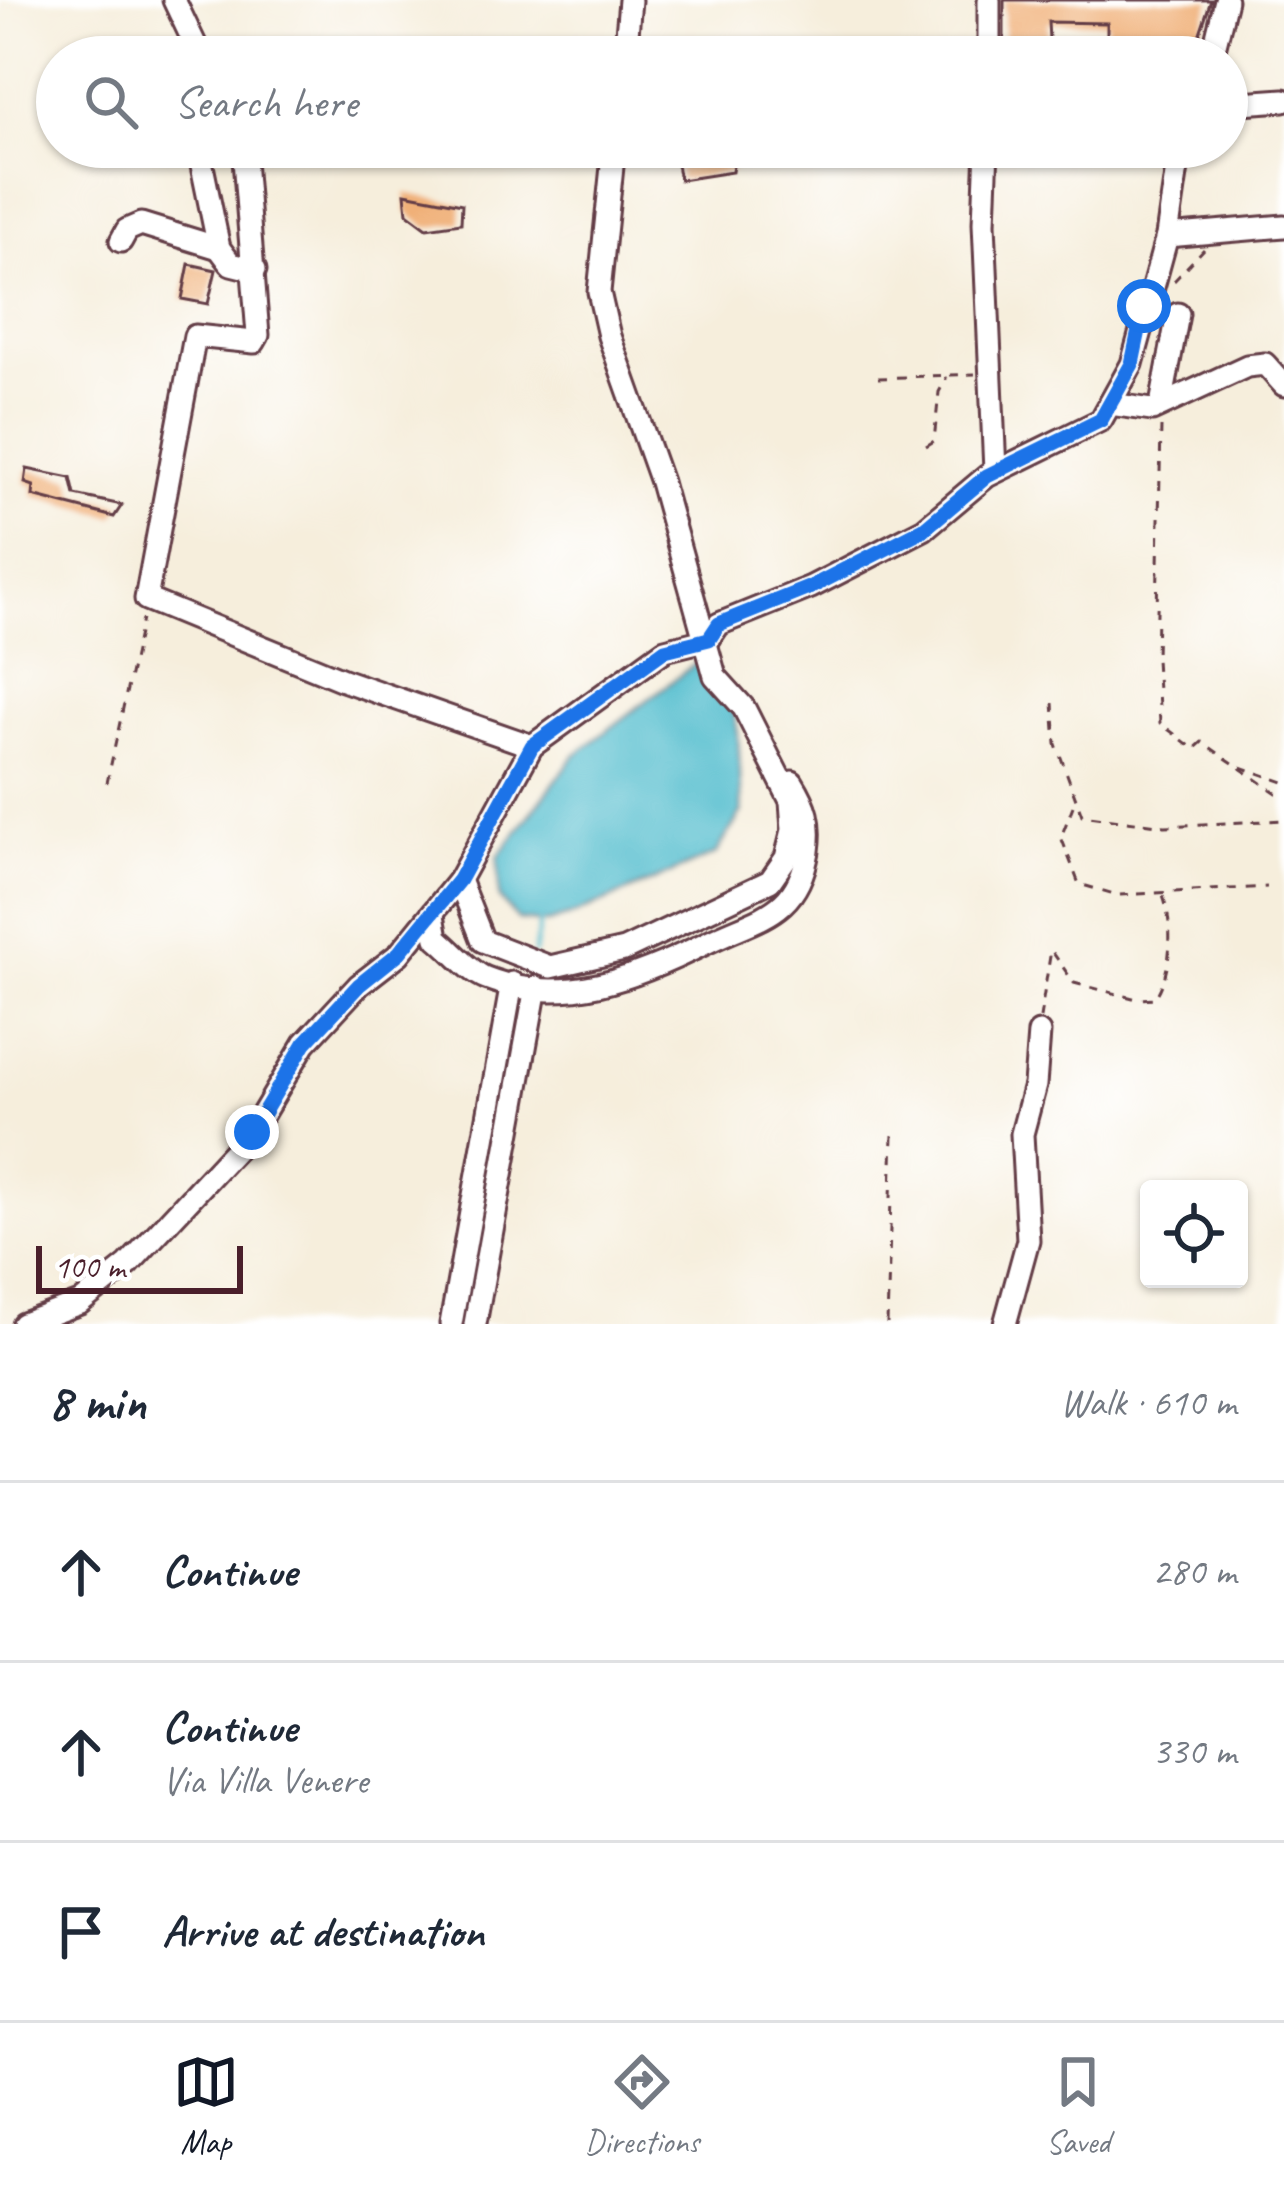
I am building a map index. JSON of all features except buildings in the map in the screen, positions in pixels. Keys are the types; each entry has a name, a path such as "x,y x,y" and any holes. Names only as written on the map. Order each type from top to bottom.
{"street":[{"path":"174,0 192,36"},
{"path":"627,36 630,0"},
{"path":"989,0 989,36"},
{"path":"1217,36 1226,0"},
{"path":"1248,103 1284,100"},
{"path":"202,168 219,248 231,264 255,270"},
{"path":"245,168 258,335 254,342 195,336 146,599 324,672 532,746"},
{"path":"459,880 483,940 550,967 624,950 770,880 785,858 793,830 791,801 760,738 744,708 716,676 709,639 599,292 612,168"},
{"path":"987,168 994,471"},
{"path":"23,1324 80,1303 128,1264 252,1132 305,1043 433,915 459,880 532,746 665,650 709,639 719,624 811,587 924,529 994,471 1101,420 1132,364 1167,236 1177,168"},
{"path":"121,241 127,230 141,224 219,248"},
{"path":"1167,236 1284,226"},
{"path":"1157,408 1178,314"},
{"path":"1110,404 1157,408 1246,366 1264,364 1284,386"},
{"path":"433,915 436,938 483,978 580,989 622,980 761,920 793,898 805,871 809,809 760,738"},
{"path":"452,1324 526,985"},
{"path":"475,1324 526,985"},
{"path":"1005,1324 1028,1240 1022,1134 1035,1085 1039,1034"}],"path":[{"path":"1166,290 1213,242"},
{"path":"878,378 989,374"},
{"path":"926,446 934,441 939,392 948,375"},
{"path":"1157,408 1161,422 1156,659 1160,723 1194,749 1202,742 1284,798"},
{"path":"107,783 146,599"},
{"path":"1053,703 1056,744 1074,804 1093,819 1140,825 1284,820"},
{"path":"1234,764 1284,782"},
{"path":"1074,804 1061,837 1079,884 1118,895 1267,887"},
{"path":"1039,1034 1051,950 1074,982 1137,999 1155,998 1164,978 1169,924 1161,891"},
{"path":"887,1324 893,1135"}],"water":[{"path":"700,660 729,689 738,733 742,811 716,854 576,914 548,923 518,920 499,898 498,857 575,755"}],"waterway":[{"path":"534,953 540,922"}],"route":[{"path":"252,1132 305,1043 359,985 426,925 459,880 532,746 665,650 709,639 719,624 811,587 924,529 987,476 1101,420 1132,364 1144,306"}]}
